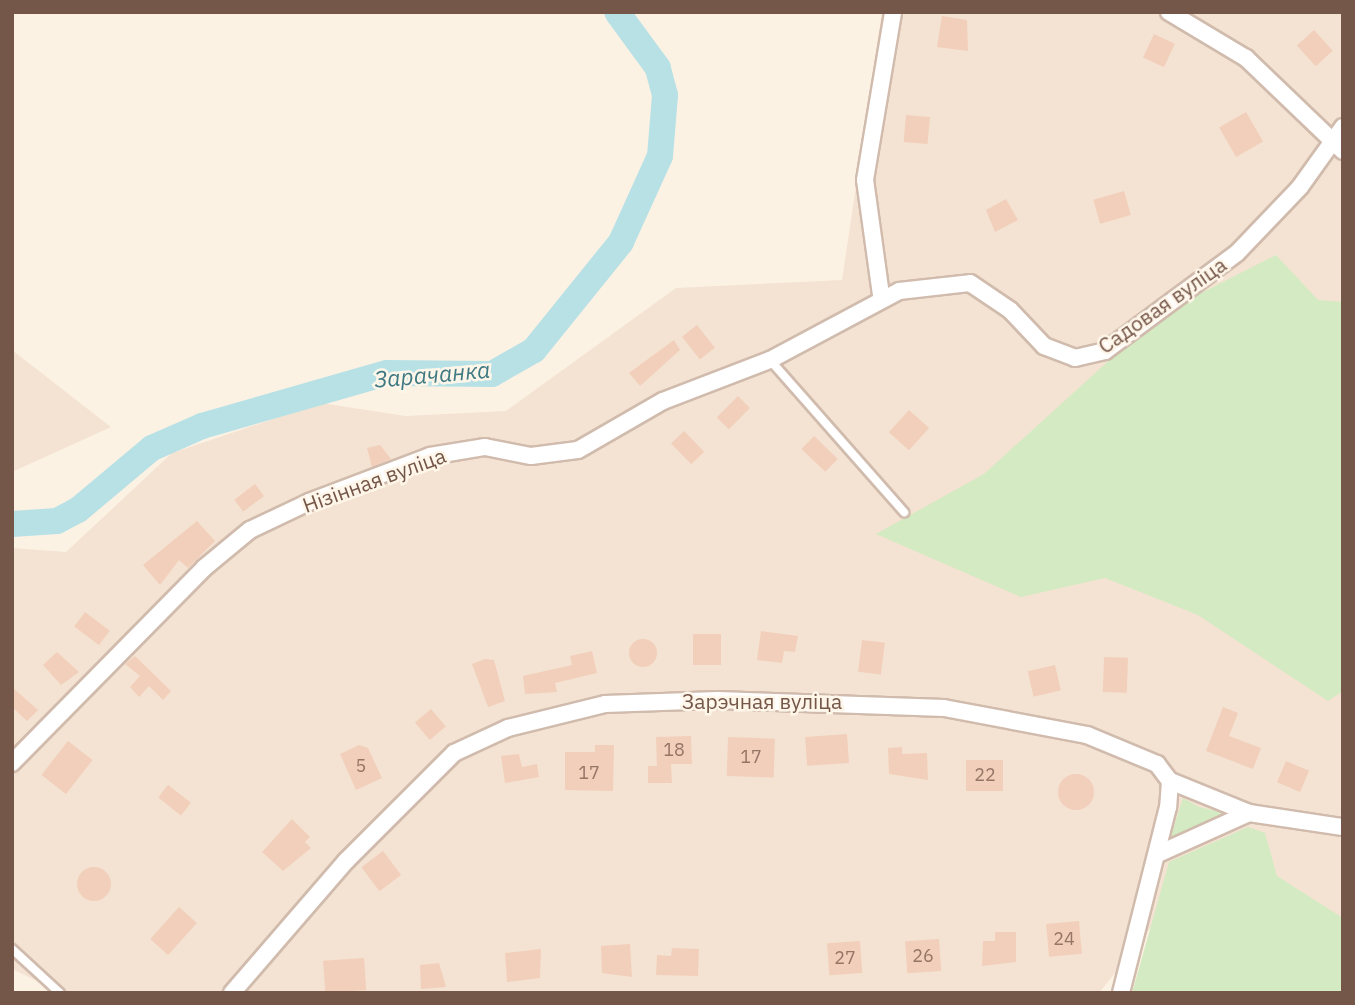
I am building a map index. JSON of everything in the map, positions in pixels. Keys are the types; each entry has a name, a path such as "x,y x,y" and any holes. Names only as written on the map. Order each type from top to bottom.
{"street":[{"path":"881,295 865,180 893,12"},
{"name":"Садовая вуліца","path":"881,295 970,283 1010,310 1044,346 1075,358 1105,351 1237,253 1300,187 1339,139 1246,58 1169,12"},
{"name":"Нізінная вуліца","path":"12,764 75,695 250,530 430,456 485,447 531,456 578,450 705,381 770,360 881,295"},
{"name":"Зарэчная вуліца","path":"232,993 346,861 454,753 547,717 665,700 944,708 1087,735 1137,752 1170,780 1249,813 1343,827"},
{"path":"1121,993 1158,854 1170,780"},
{"path":"1158,854 1249,813"}],"lane":[{"path":"770,360 904,512"},
{"path":"12,949 60,993"}],"shaded area":[{"path":"882,12 1343,12 1343,926 1187,882 1099,993 62,993 12,969 12,548 66,552 172,453 321,403 406,416 506,411 676,288 842,280"},
{"path":"12,350 111,427 12,472"}],"green space":[{"path":"1276,255 1318,300 1343,302 1343,691 1328,701 1198,615 1105,578 1021,597 876,534 984,474 1160,314"},
{"path":"1183,798 1199,807 1233,815 1169,842"},
{"path":"1248,827 1265,833 1277,876 1343,918 1343,993 1132,993 1169,862"}],"building":[{"path":"942,16 967,20 968,51 937,47"},
{"path":"1314,30 1333,51 1316,66 1297,45"},
{"path":"1154,34 1175,44 1164,67 1143,58"},
{"path":"1246,112 1263,141 1236,157 1219,128"},
{"path":"906,115 930,117 928,144 904,142"},
{"path":"1124,191 1131,215 1100,224 1093,200"},
{"path":"1006,199 1018,220 995,232 986,210"},
{"path":"697,325 715,348 700,360 682,337"},
{"path":"674,340 680,350 640,386 629,373"},
{"path":"738,396 750,408 729,429 717,417"},
{"path":"909,410 929,428 909,450 889,432"},
{"path":"684,431 704,452 691,464 671,444"},
{"path":"814,436 838,459 825,472 801,449"},
{"path":"380,445 391,459 372,467 367,448"},
{"path":"255,484 264,496 243,512 234,500"},
{"path":"197,521 215,541 188,568 179,560 160,585 143,565"},
{"path":"85,612 110,631 99,645 74,626"},
{"path":"761,631 798,636 795,652 784,651 782,663 757,660"},
{"path":"693,634 721,634 721,665 693,665"},
{"path":"643,639 653,643 657,653 653,663 643,667 633,663 629,653 633,643"},
{"path":"862,640 885,643 881,675 858,672"},
{"path":"592,651 597,673 555,683 557,692 525,694 523,676 572,665 570,656"},
{"path":"57,652 79,672 61,685 43,665"},
{"path":"135,656 171,691 163,700 149,686 139,697 130,687 140,676 125,664"},
{"path":"1104,657 1128,658 1127,693 1103,692"},
{"path":"485,659 494,660 505,701 488,707 472,664"},
{"path":"1055,665 1061,690 1034,697 1028,671"},
{"path":"12,687 38,710 27,721 12,707"},
{"path":"1223,707 1238,713 1229,736 1261,748 1253,769 1206,751"},
{"path":"431,709 446,727 430,740 415,722"},
{"path":"847,734 849,763 807,766 805,737"},
{"path":"691,736 692,764 671,764 672,783 648,783 648,766 657,766 656,737"},
{"path":"728,737 775,739 774,778 727,776"},
{"path":"68,741 92,760 66,794 42,775"},
{"path":"359,745 368,748 382,778 356,790 340,754"},
{"path":"595,745 614,745 613,791 565,790 565,752 595,752"},
{"path":"902,747 902,754 927,753 928,780 889,774 888,748"},
{"path":"519,754 522,767 537,764 539,777 505,783 501,756"},
{"path":"966,760 1003,760 1003,791 966,791"},
{"path":"1286,761 1309,771 1300,792 1277,782"},
{"path":"1076,774 1089,779 1094,792 1089,805 1076,810 1063,805 1058,792 1063,779"},
{"path":"168,785 191,803 181,815 158,798"},
{"path":"292,819 310,837 305,842 311,848 283,871 262,852"},
{"path":"383,851 401,875 379,891 361,867"},
{"path":"94,867 106,872 111,884 106,896 94,901 82,896 77,884 82,872"},
{"path":"179,907 197,923 168,955 150,939"},
{"path":"1079,921 1082,954 1049,957 1046,924"},
{"path":"995,932 1016,932 1016,962 982,966 983,941 995,941"},
{"path":"939,939 941,971 907,973 905,941"},
{"path":"860,941 862,973 829,975 827,943"},
{"path":"630,944 632,977 602,973 601,946"},
{"path":"672,948 699,949 698,976 656,975 657,955 671,956"},
{"path":"541,949 540,978 507,982 505,953"},
{"path":"364,958 366,990 325,993 323,961"},
{"path":"439,963 446,987 421,989 420,965"}],"waterway":[{"name":"Зарачанка","path":"12,524 57,521 78,510 152,448 202,426 387,373 492,374 534,350 621,242 660,156 665,95 658,68 617,12"}]}
